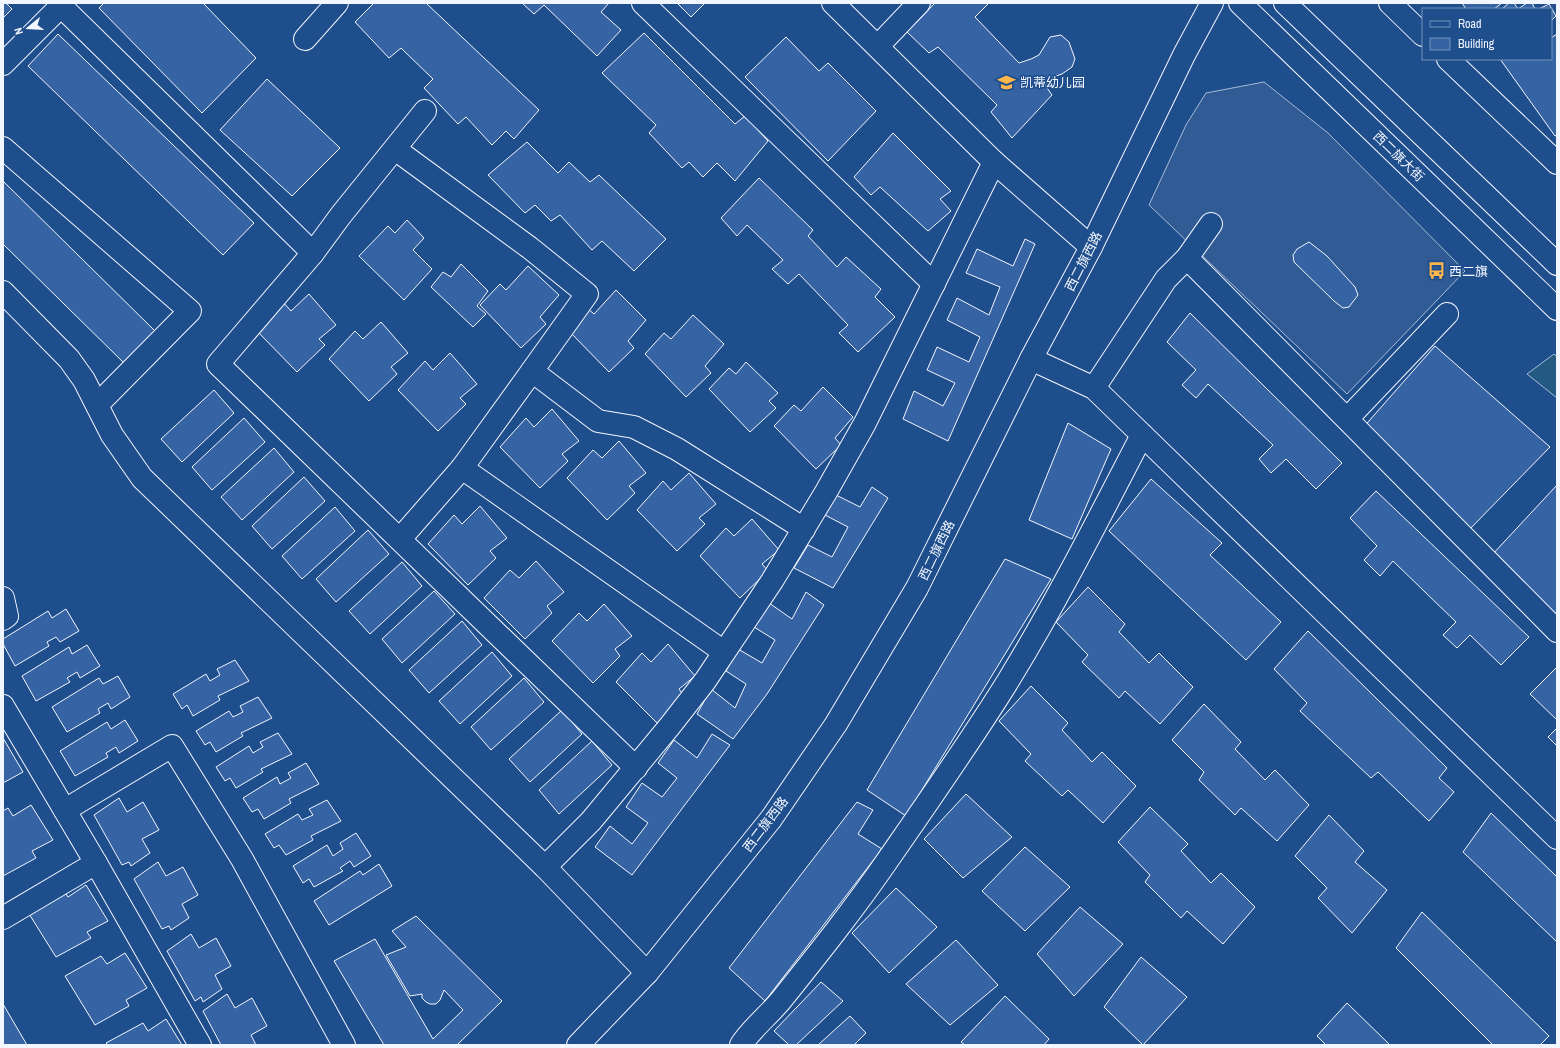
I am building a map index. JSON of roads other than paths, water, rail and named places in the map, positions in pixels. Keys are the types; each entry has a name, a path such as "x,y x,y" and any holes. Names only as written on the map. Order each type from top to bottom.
{"street":[{"path":"304,39 337,3"},
{"path":"643,3 934,284"},
{"path":"833,3 994,162 1091,247"},
{"path":"878,46 919,3"},
{"name":"西二旗西路","path":"578,1045 647,973 771,819 836,724 917,588 1031,359 1091,247 1184,55 1212,3"},
{"name":"西二旗大街","path":"1240,3 1557,309"},
{"path":"1285,3 1557,264"},
{"path":"1390,3 1422,34"},
{"path":"3,64 61,4 313,253"},
{"path":"1449,60 1557,162"},
{"path":"425,111 313,253 218,364 636,768"},
{"path":"3,148 190,311 97,405"},
{"path":"395,148 530,248 587,294 462,468 400,539"},
{"path":"546,867 591,821 636,768 705,681 772,581 865,423 994,162"},
{"path":"1094,388 1166,279 1187,258 1211,224"},
{"path":"1187,258 1557,631"},
{"path":"3,292 69,359 84,380 112,435 142,478 546,867 647,973"},
{"path":"1347,419 1447,314"},
{"path":"1031,359 1094,388 1557,838"},
{"path":"532,371 598,420 634,427 678,449 804,529"},
{"path":"741,1045 777,1005 818,955 886,862 970,740 1008,680 1052,605 1142,435"},
{"path":"462,468 724,652"},
{"path":"3,598 7,616 3,618"},
{"path":"3,706 96,863 200,1045"},
{"path":"65,810 172,746 242,860 344,1045"},
{"path":"3,918 96,863"}],"place":[{"name":"凯蒂幼儿园","path":"1007,82"},
{"name":"西二旗","path":"1436,271"}]}
